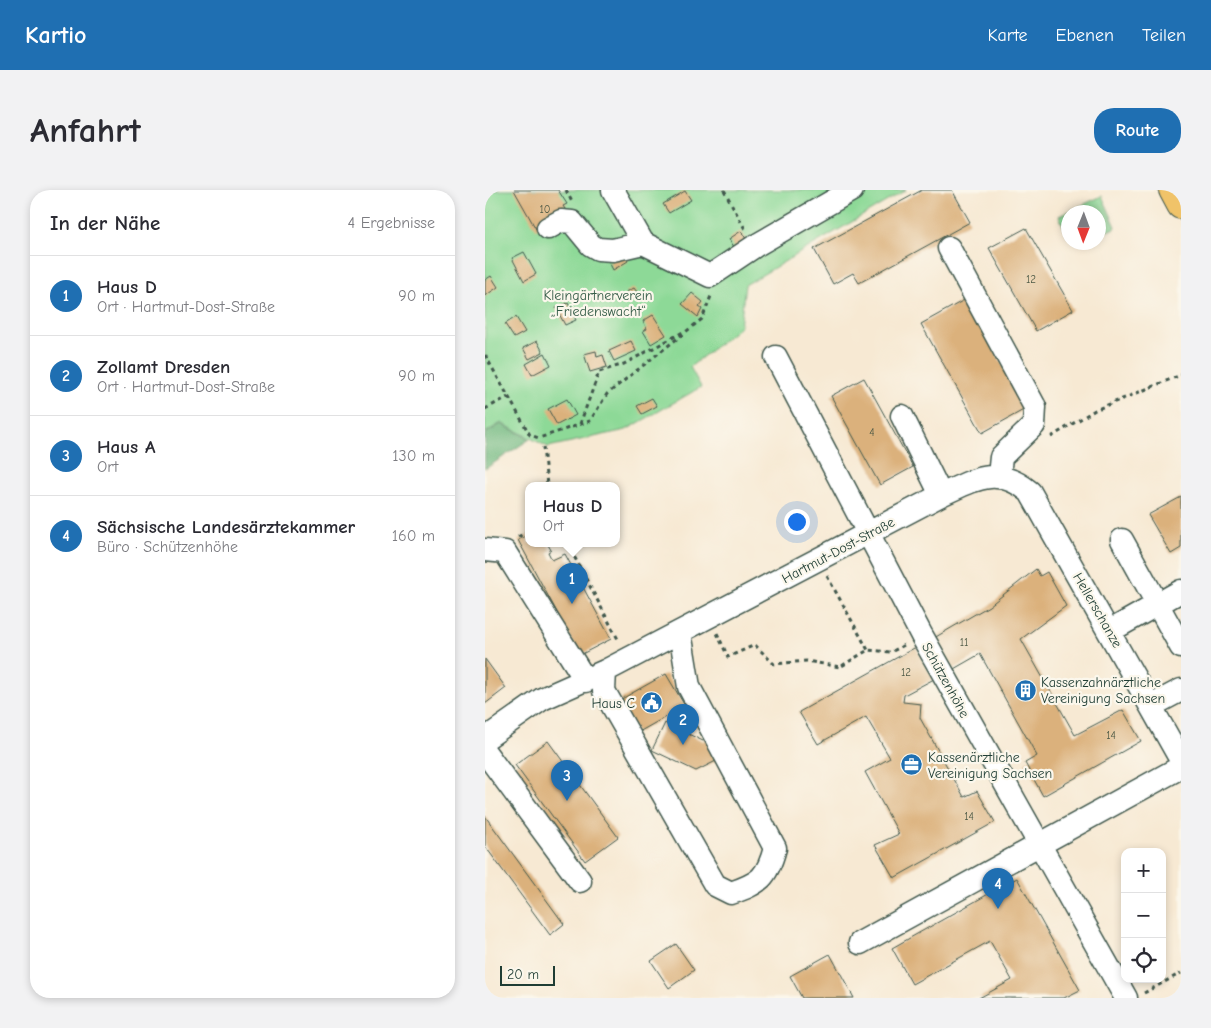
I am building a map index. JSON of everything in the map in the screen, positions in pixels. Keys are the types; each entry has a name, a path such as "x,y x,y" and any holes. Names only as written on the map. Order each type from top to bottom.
{"main road":[{"path":"1173,190 1181,205"}],"street":[{"path":"613,190 643,243 710,276 755,246 852,190"},
{"path":"548,228 561,221 572,222 591,246 606,251 643,243"},
{"path":"949,248 1035,407 1034,425 1001,457 999,476"},
{"name":"Schützenhöhe","path":"776,357 922,636 1039,845 1133,996"},
{"path":"902,416 941,495"},
{"name":"Hartmut-Dost-Straße","path":"485,739 542,699 596,676 941,495 975,480 999,476"},
{"name":"Hellerschanze","path":"999,476 1016,481 1030,492 1181,760"},
{"path":"1122,540 1181,647"},
{"path":"485,550 505,552 596,676 715,885 731,893 755,884 770,870 775,848 689,687 680,632"},
{"path":"1110,631 1181,591"},
{"path":"1151,706 1181,690"},
{"path":"485,752 579,880"},
{"path":"860,943 1181,767"}],"path":[{"path":"724,190 755,246"},
{"path":"580,424 599,372 624,364 685,331 702,319 713,292 710,276"},
{"path":"485,355 530,435 539,438 590,420 607,394 666,349 685,331"},
{"path":"1046,440 1095,410 1181,375"},
{"path":"485,409 508,397"},
{"path":"543,447 547,482"},
{"path":"569,547 629,659"},
{"path":"819,560 868,650"},
{"path":"709,616 728,657 755,645 774,664 807,661 841,667 868,650 891,652 922,636"},
{"path":"1133,996 1181,973"}],"green space":[{"name":"Kleingärtnerverein „Friedenswacht“","path":"485,190 906,190 745,285 740,327 690,367 701,387 626,430 548,447 501,423 485,433"},
{"path":"1102,196 1116,227 1106,232 1106,205 1083,205"},
{"path":"501,424 530,439 485,469 485,434"}],"building":[{"path":"514,190 558,190 567,204 563,206 567,212 536,229"},
{"path":"922,190 952,190 970,222 859,283 853,273 833,284 814,249"},
{"path":"685,191 691,200 669,213 663,204"},
{"path":"1026,228 1073,310 1036,331 989,248"},
{"path":"741,231 750,245 738,253 729,239"},
{"path":"524,252 536,274 524,281 512,258"},
{"path":"624,253 628,261 613,270 609,262"},
{"path":"491,276 498,287 485,296 485,280"},
{"path":"634,288 637,292 629,297 626,292"},
{"path":"692,293 703,302 699,307 702,309 698,317 682,304"},
{"path":"966,299 1027,408 982,433 921,324"},
{"path":"568,303 576,320 565,325 556,308"},
{"path":"653,315 666,335 651,344 643,331 647,329 643,321"},
{"path":"516,317 525,332 514,338 505,324"},
{"path":"537,341 543,352 529,359 523,348"},
{"path":"631,341 636,351 614,361 609,351"},
{"path":"596,351 597,357 603,355 607,367 590,372 584,354"},
{"path":"545,353 551,365 532,375 526,364"},
{"path":"864,378 913,467 880,485 831,396"},
{"path":"652,398 657,406 642,414 637,406"},
{"path":"567,399 576,415 557,425 548,409"},
{"path":"1181,497 1181,548 1171,554 1148,515"},
{"path":"525,536 525,547 549,547 551,550 548,552 552,560 565,554 611,639 580,655 518,540"},
{"name":"Kassenzahnärztliche Vereinigung Sachsen","path":"1036,569 1040,576 1047,572 1066,606 1021,639 1075,735 1123,710 1141,741 1043,796 1025,763 1037,756 980,654 952,670 934,638 989,606"},
{"name":"Kassenärztliche Vereinigung Sachsen","path":"916,647 934,679 904,695 903,702 921,704 920,718 964,797 977,791 995,822 894,878 875,845 899,834 865,772 890,758 866,717 818,744 799,712"},
{"path":"485,659 506,688 485,704"},
{"name":"Haus C","path":"666,674 685,706 637,733 618,701"},
{"path":"665,723 703,741 709,738 720,759 696,771 652,750"},
{"path":"548,741 618,837 585,861 515,765"},
{"path":"485,816 564,924 550,935 485,846"},
{"path":"1017,878 1080,990 1064,998 979,998 1012,980 990,941 912,984 892,948"},
{"path":"676,944 694,970 669,988 651,961"},
{"path":"830,954 854,998 802,998 790,976"}],"place":[{"name":"Haus D","path":"572,604"},
{"name":"Kassenzahnärztliche Vereinigung Sachsen","path":"1025,690"},
{"name":"Haus C","path":"651,703"},
{"name":"Zollamt Dresden","path":"683,745"},
{"name":"Kassenärztliche Vereinigung Sachsen","path":"912,765"},
{"name":"Haus A","path":"567,801"},
{"name":"Sächsische Landesärztekammer","path":"998,909"}]}
